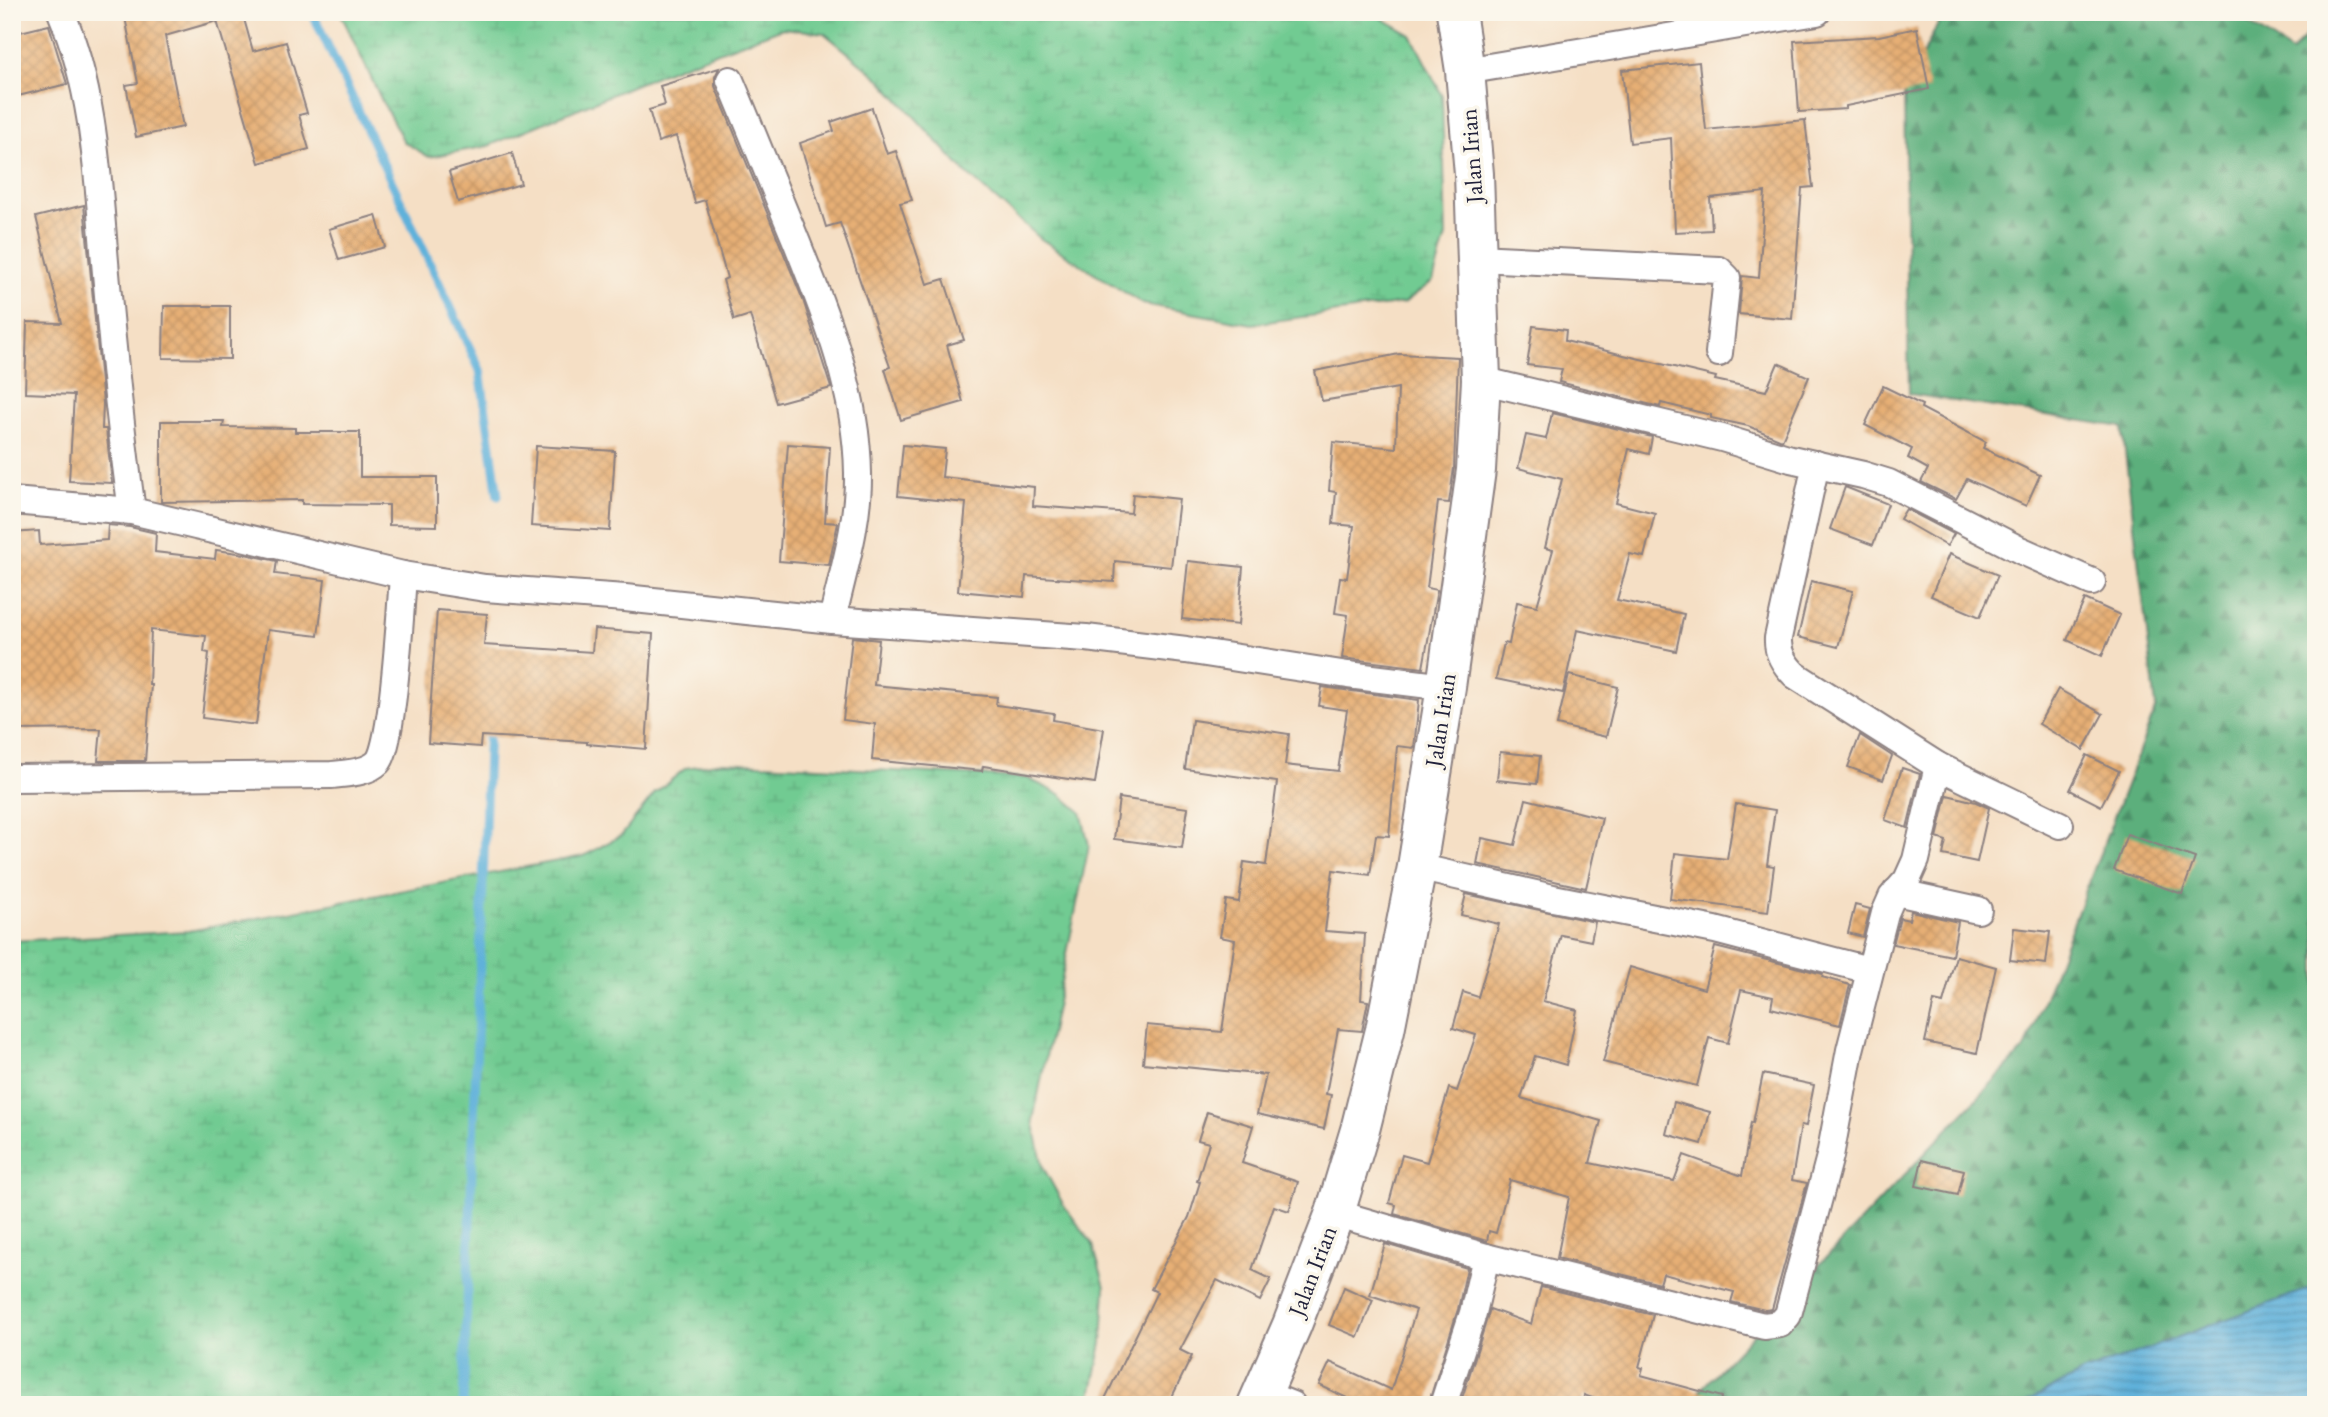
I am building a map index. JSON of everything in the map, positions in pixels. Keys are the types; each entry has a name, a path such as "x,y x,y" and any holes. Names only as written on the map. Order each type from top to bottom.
{"main road":[{"name":"Jalan Irian","path":"1270,1401 1292,1325 1335,1213 1360,1130 1385,1030 1417,867 1446,687 1476,470 1481,380 1474,174 1465,71 1456,12"}],"street":[{"path":"61,12 80,67 98,163 113,346 132,512"},
{"path":"1465,71 1717,20 1817,12"},
{"path":"730,80 819,298 841,367 857,437 858,477 853,526 832,620"},
{"path":"1477,258 1719,270 1727,278 1719,353"},
{"path":"1481,380 1722,438 1889,483 2020,550 2092,582"},
{"path":"1816,464 1778,638 1780,655 1786,666 1795,675 1938,766 2060,825"},
{"path":"12,501 132,512 403,575 485,588 625,598 832,620 1086,638 1446,687"},
{"path":"12,778 332,775 368,769 381,758 385,748 403,575"},
{"path":"1335,1213 1486,1257 1764,1326 1780,1324 1788,1315 1830,1156 1850,1050 1869,970 1889,902 1907,880 1916,860 1938,766"},
{"path":"1417,867 1553,898 1715,930 1869,970"},
{"path":"1896,891 1978,910"},
{"path":"1443,1405 1473,1313 1486,1257"}],"green space":[{"path":"340,12 1371,12 1411,35 1442,95 1446,236 1433,281 1404,303 1252,324 1143,304 1041,239 965,172 881,80 824,33 783,28 675,68 488,146 429,157 404,142"},
{"path":"1944,12 2231,12 2292,52 2316,23 2316,1405 1686,1405 2026,1047 2156,707 2122,427 1909,394 1904,92"},
{"path":"723,762 1027,778 1060,794 1081,812 1089,845 1033,1120 1043,1167 1063,1204 1093,1245 1105,1287 1102,1343 1089,1405 12,1405 12,941 189,931 584,856 622,835 655,793 686,768"}],"water":[{"path":"2316,1286 2316,1405 2021,1405 2082,1373"}],"building":[{"path":"124,12 242,12 253,51 286,42 307,113 299,115 309,149 259,163 217,21 165,36 183,127 136,137 126,85 138,83"},
{"path":"49,25 67,84 18,96 12,72 12,34"},
{"path":"1917,28 1929,89 1846,106 1846,109 1799,112 1794,41 1879,36"},
{"path":"1699,62 1706,130 1805,120 1813,187 1802,188 1792,319 1739,314 1742,276 1759,278 1765,192 1710,198 1712,230 1675,232 1671,138 1630,143 1622,70"},
{"path":"719,68 715,86 803,300 831,388 776,403 750,315 734,320 723,280 727,278 705,200 695,203 676,136 658,142 649,110 665,105 660,86"},
{"path":"872,108 887,154 896,151 912,200 900,203 927,284 944,279 964,340 947,345 963,402 901,420 885,369 890,367 840,223 826,227 800,143 834,131 831,122"},
{"path":"512,153 521,184 458,202 449,172"},
{"path":"84,205 103,403 102,429 106,429 112,483 69,481 74,395 25,393 27,322 62,323 36,217"},
{"path":"376,215 385,247 339,260 329,229"},
{"path":"164,306 230,306 230,359 163,358"},
{"path":"1533,326 1566,330 1565,341 1766,391 1778,363 1809,377 1782,440 1748,426 1711,418 1711,415 1661,403 1660,407 1559,382 1562,369 1527,365"},
{"path":"1399,354 1458,357 1454,468 1449,503 1438,502 1427,588 1437,590 1423,668 1342,658 1348,615 1335,613 1340,577 1347,578 1354,526 1333,524 1336,492 1329,491 1333,442 1396,448 1398,388 1322,401 1315,371"},
{"path":"1883,386 1986,442 1983,448 2040,475 2026,506 1967,479 1956,499 1921,482 1928,469 1908,458 1912,449 1865,425"},
{"path":"1552,413 1652,437 1649,454 1629,449 1616,503 1655,513 1644,557 1630,554 1617,600 1684,614 1676,651 1577,630 1563,693 1496,679 1504,643 1509,644 1517,602 1537,606 1553,550 1545,548 1562,479 1518,468 1526,435 1546,439"},
{"path":"161,421 224,421 223,427 295,428 295,432 360,432 360,477 437,477 437,526 389,525 389,505 302,504 302,500 161,502"},
{"path":"788,444 830,447 825,522 838,523 829,565 779,561"},
{"path":"903,445 945,449 942,477 1034,487 1033,506 1131,513 1133,494 1179,499 1171,567 1115,561 1114,582 1026,576 1024,597 958,591 966,503 898,496"},
{"path":"536,446 615,451 610,531 531,526"},
{"path":"1845,487 1888,504 1873,545 1830,529"},
{"path":"1906,509 1954,534 1947,546 1900,519"},
{"path":"108,525 156,533 155,552 215,559 216,550 245,554 277,561 275,574 325,580 318,636 268,630 256,725 202,718 209,653 204,652 206,636 151,630 151,685 145,761 98,761 101,729 12,730 12,533 39,531 40,545 107,540"},
{"path":"1949,554 1998,575 1980,617 1931,596"},
{"path":"1188,561 1243,567 1238,625 1182,619"},
{"path":"1811,581 1853,591 1838,647 1798,637"},
{"path":"2085,599 2120,615 2102,656 2067,640"},
{"path":"437,610 487,614 484,645 592,652 594,629 653,634 646,749 587,742 481,736 480,747 428,743"},
{"path":"852,637 879,640 874,685 997,697 996,705 1054,713 1053,720 1104,729 1095,783 983,766 982,771 872,760 875,724 843,720"},
{"path":"1569,675 1618,687 1606,737 1557,725"},
{"path":"1322,687 1419,700 1414,748 1397,746 1389,836 1376,835 1370,875 1333,870 1325,931 1365,934 1361,1000 1368,1001 1362,1031 1338,1029 1326,1094 1331,1095 1324,1129 1257,1114 1266,1075 1143,1063 1147,1025 1222,1032 1235,940 1220,937 1226,900 1239,902 1244,862 1266,865 1277,782 1185,769 1192,720 1289,734 1285,765 1338,771 1347,710 1319,706"},
{"path":"2058,689 2103,714 2083,750 2039,724"},
{"path":"1860,735 1892,756 1883,780 1848,767"},
{"path":"1500,752 1540,756 1537,784 1497,780"},
{"path":"2087,755 2119,771 2101,806 2070,790"},
{"path":"1902,768 1920,774 1907,828 1885,820"},
{"path":"1947,795 1989,808 1977,862 1943,855 1946,841 1937,838"},
{"path":"1119,798 1188,808 1182,848 1114,839"},
{"path":"1526,799 1602,818 1586,888 1477,864 1482,838 1515,845"},
{"path":"1736,804 1775,810 1767,865 1774,866 1768,912 1670,899 1675,853 1727,859"},
{"path":"2127,834 2195,858 2182,894 2114,870"},
{"path":"1466,894 1595,922 1591,941 1561,935 1543,1001 1577,1010 1566,1065 1535,1056 1521,1098 1601,1121 1590,1163 1674,1181 1684,1155 1742,1176 1763,1074 1814,1085 1806,1126 1801,1125 1792,1180 1807,1183 1772,1309 1765,1310 1731,1302 1734,1292 1663,1274 1660,1284 1557,1258 1569,1197 1510,1180 1496,1233 1489,1231 1487,1241 1394,1214 1396,1205 1389,1203 1402,1155 1427,1162 1449,1088 1457,1091 1476,1035 1453,1028 1463,992 1478,997 1499,924 1461,915"},
{"path":"1855,905 1870,909 1863,937 1848,933"},
{"path":"1911,911 1958,922 1952,956 1893,944 1900,918 1909,920"},
{"path":"2014,928 2050,932 2046,964 2010,960"},
{"path":"1715,947 1823,974 1822,977 1850,985 1840,1025 1771,1008 1773,997 1741,990 1728,1043 1709,1038 1697,1086 1603,1062 1630,967 1704,989"},
{"path":"1956,956 1996,967 1977,1053 1925,1042 1934,1001 1943,1003"},
{"path":"1674,1102 1710,1112 1702,1144 1666,1134"},
{"path":"1207,1112 1253,1126 1242,1163 1298,1182 1289,1211 1274,1206 1252,1270 1271,1279 1260,1301 1217,1280 1180,1350 1192,1356 1168,1405 1102,1405 1157,1292 1151,1289 1189,1217 1209,1143 1198,1140"},
{"path":"1922,1160 1964,1170 1958,1195 1916,1186"},
{"path":"1385,1244 1467,1268 1458,1309 1428,1405 1362,1405 1319,1385 1330,1362 1391,1390 1416,1310 1370,1295"},
{"path":"1344,1287 1373,1300 1358,1337 1329,1325"},
{"path":"1541,1287 1653,1315 1639,1367 1643,1368 1641,1375 1722,1397 1721,1405 1611,1405 1584,1395 1583,1405 1460,1405 1490,1309 1531,1324"}],"waterway":[{"path":"312,12 480,370 498,496"},
{"path":"463,1405 489,725"}]}
